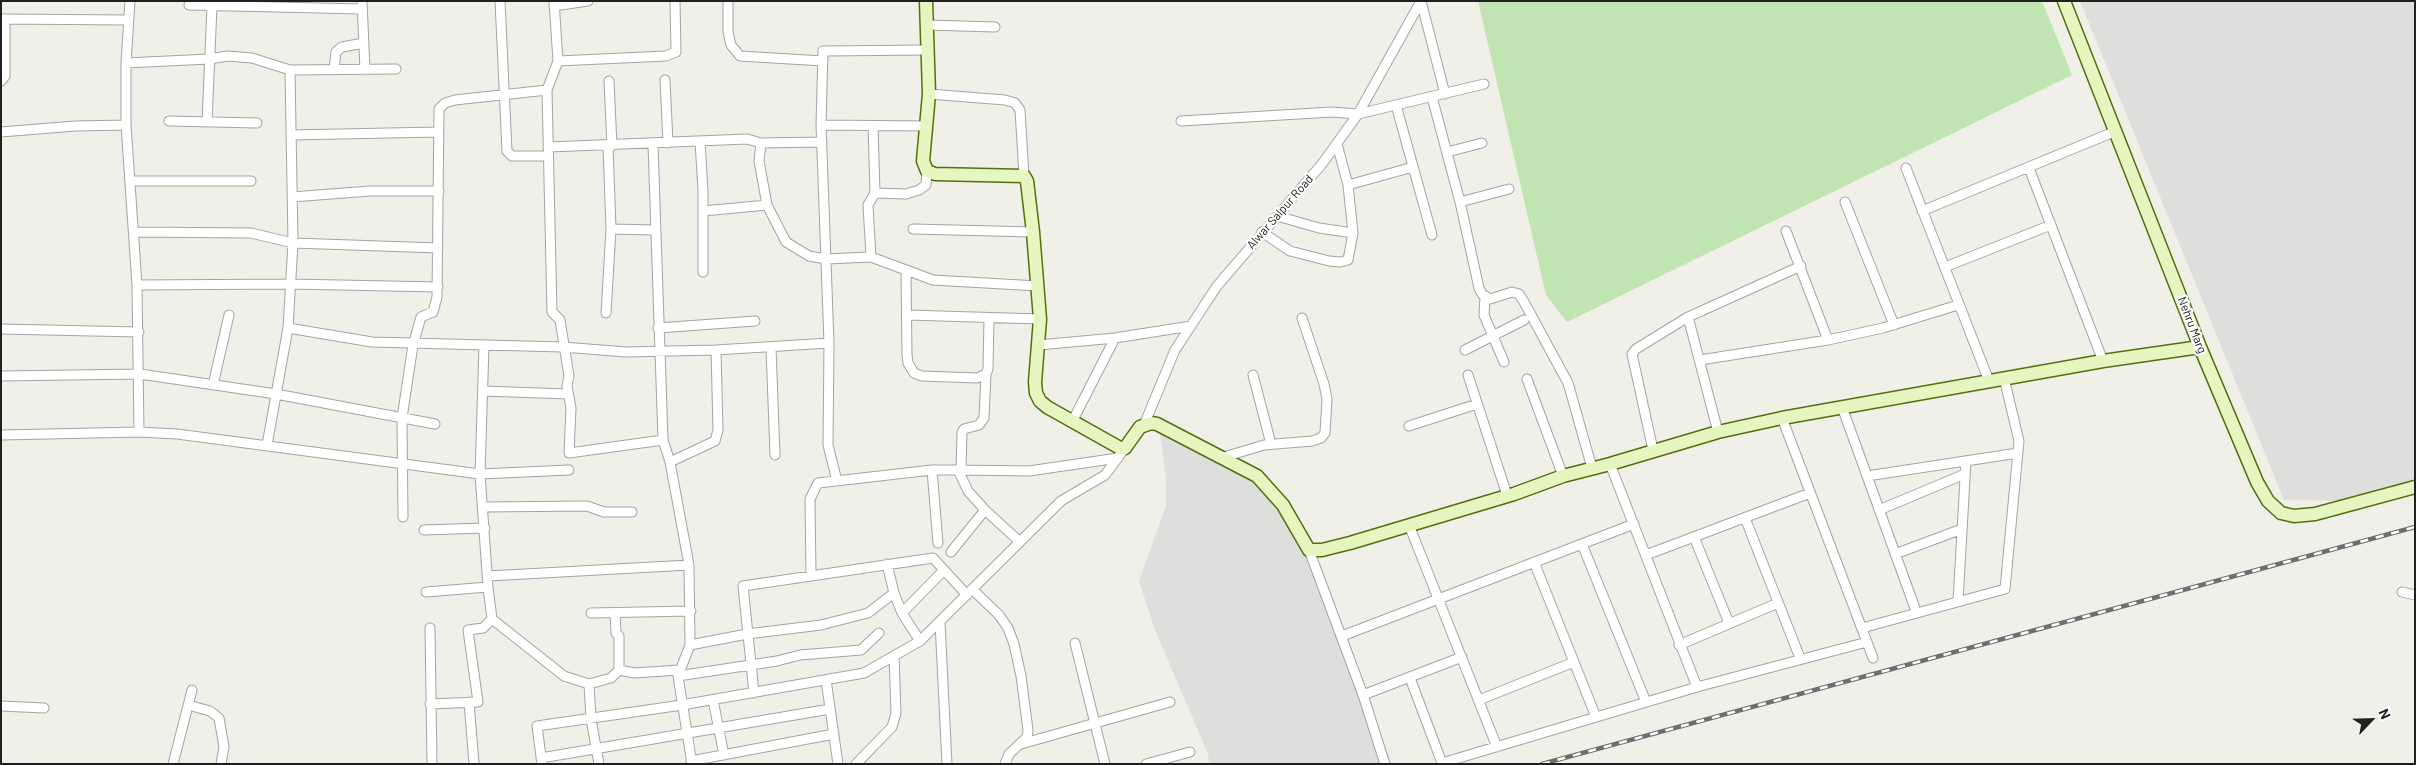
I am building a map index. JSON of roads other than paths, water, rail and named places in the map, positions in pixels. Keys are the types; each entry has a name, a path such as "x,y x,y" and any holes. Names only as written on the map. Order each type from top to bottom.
{"street":[{"path":"130,1 126,63 126,125 139,332 139,432"},
{"path":"500,1 508,154 610,146 747,139 761,143 822,142"},
{"path":"588,1 554,4 558,61 547,90 552,312 560,320 569,376 567,386 571,408 569,453 663,440"},
{"path":"558,61 666,56 676,52 675,1"},
{"path":"728,1 728,32 731,45 740,56 823,61"},
{"path":"875,193 906,194 919,190 926,185 927,171 923,162 928,94 926,1"},
{"path":"1421,1 1445,94"},
{"name":"Alwar Salpur Road","path":"1144,424 1175,350 1217,286 1337,144 1358,114 1421,1"},
{"name":"Nehru Marg","path":"2064,1 2200,347 2257,482 2268,501 2281,513 2294,516 2315,514 2415,487"},
{"path":"189,5 362,5 365,70"},
{"path":"206,122 212,6"},
{"path":"1,80 5,76 3,19 128,20"},
{"path":"928,26 995,27"},
{"path":"334,70 336,52 342,47 364,43"},
{"path":"836,481 828,445 829,343 821,125 824,51 928,50"},
{"path":"126,63 209,59 228,56 252,58 290,70 396,69"},
{"path":"267,446 288,328 293,243 290,70"},
{"path":"665,80 668,143"},
{"path":"606,313 611,229 608,81"},
{"path":"1181,121 1332,112 1358,114 1484,84"},
{"path":"403,516 402,418 413,345 421,318 433,312 438,287 439,110 445,103 455,100 547,90"},
{"path":"928,94 1005,100 1015,103 1020,110 1024,176 1033,232 1040,319 1036,393 1047,407 1120,448 1121,453"},
{"path":"1432,97 1460,202 1478,288 1485,297 1490,299 1512,292 1519,294 1568,383 1592,468"},
{"path":"1396,105 1432,235"},
{"path":"169,121 257,123"},
{"path":"1,132 74,126 126,125"},
{"path":"821,125 927,126"},
{"path":"871,257 868,205 875,193 874,126"},
{"path":"1922,211 2116,131"},
{"path":"291,135 438,132"},
{"path":"700,141 703,272"},
{"path":"761,143 759,161 767,205 786,242 808,256 826,259 871,257 932,280 1038,286"},
{"path":"1447,152 1482,143"},
{"path":"653,144 663,440 670,462 689,565 690,645 688,656 679,673 686,733 692,762 834,734"},
{"path":"1262,232 1290,251 1340,262 1348,260 1353,233 1348,185 1337,144"},
{"path":"1348,185 1413,166"},
{"path":"1906,168 1989,381"},
{"path":"2029,168 2103,361"},
{"path":"927,171 935,174 1024,176"},
{"path":"130,181 251,182"},
{"path":"1460,202 1509,189"},
{"path":"292,197 370,191 439,191"},
{"path":"1845,202 1894,325"},
{"path":"703,211 767,205"},
{"path":"1277,216 1319,228 1353,233"},
{"path":"1945,267 2052,225"},
{"path":"611,229 656,230"},
{"path":"913,229 1033,232"},
{"path":"1786,231 1828,340"},
{"path":"134,232 251,233 293,243 438,248"},
{"path":"1654,450 1632,354 1636,349 1688,317 1801,266"},
{"path":"906,271 908,363 914,374 977,378 986,374"},
{"path":"137,286 290,284 438,287"},
{"path":"1485,297 1484,315 1504,362"},
{"path":"1700,360 1828,340 1894,325 1958,305"},
{"path":"907,315 1040,319"},
{"path":"212,385 228,316"},
{"path":"1688,317 1718,432"},
{"path":"989,318 988,369 986,374 984,418 979,425 964,429 962,432 960,470 968,491 985,510 1020,542"},
{"path":"1224,458 1271,444 1312,441 1321,438 1325,433 1327,399 1324,384 1302,318"},
{"path":"1465,350 1524,320"},
{"path":"658,328 755,322"},
{"path":"1039,345 1115,338 1191,326"},
{"path":"288,328 372,342 413,345 563,347 626,352 771,348 829,343"},
{"path":"1,329 139,332"},
{"path":"1073,420 1115,338"},
{"path":"484,345 480,474 492,618 564,676 589,684 611,678 619,670 619,636 616,633 615,613"},
{"path":"1309,550 1322,550 1350,543 1563,476 1718,432 1782,418 2004,378 2200,347"},
{"path":"771,348 775,455"},
{"path":"670,462 715,440 718,430 716,350"},
{"path":"1,376 140,374 276,394 435,424"},
{"path":"1253,374 1271,444"},
{"path":"1468,375 1507,495"},
{"path":"1862,628 2005,589 2019,441 2004,378"},
{"path":"1527,379 1563,476"},
{"path":"483,391 568,394"},
{"path":"1409,426 1477,404"},
{"path":"1842,407 1916,612"},
{"path":"1782,418 1873,658"},
{"path":"830,709 718,727 541,761 536,726 682,705 864,674 920,641 1061,501 1105,475 1140,427 1151,423 1165,427 1257,476 1276,495 1309,550 1363,695 1385,764"},
{"path":"1,435 139,432 178,434 480,474 569,470"},
{"path":"811,574 810,499 818,483 932,470 1029,471 1121,453"},
{"path":"1866,476 2018,453"},
{"path":"1958,601 1966,461"},
{"path":"1610,464 1679,645 1697,687"},
{"path":"932,470 938,543"},
{"path":"1879,510 1965,474"},
{"path":"1646,555 1810,493"},
{"path":"484,507 587,506 604,512 632,512"},
{"path":"951,552 985,510"},
{"path":"1745,518 1800,658"},
{"path":"1342,636 1634,524"},
{"path":"1409,525 1497,747"},
{"path":"424,530 485,528"},
{"path":"1895,554 1962,529"},
{"path":"1694,537 1729,623"},
{"path":"1582,544 1646,702"},
{"path":"754,693 743,586 811,574 933,558 944,570 999,615 1008,628 1014,644 1021,676 1028,730 1027,737 1009,754 1005,764"},
{"path":"1534,562 1596,717"},
{"path":"887,564 894,594 902,613 920,641"},
{"path":"488,576 689,565"},
{"path":"902,613 944,570"},
{"path":"426,592 488,587"},
{"path":"2402,592 2415,595"},
{"path":"690,645 747,634 821,624 868,613 894,594"},
{"path":"1679,645 1778,603"},
{"path":"591,614 690,611"},
{"path":"430,704 478,702 468,630 483,628 492,618"},
{"path":"940,622 947,764"},
{"path":"430,628 432,764"},
{"path":"619,670 635,673 679,673 750,665 800,655 861,650 879,633"},
{"path":"1410,678 1442,763 1697,687 1800,658 1867,642"},
{"path":"1075,644 1105,764"},
{"path":"857,764 892,727 896,713 894,656"},
{"path":"1363,695 1462,658"},
{"path":"1479,700 1574,662"},
{"path":"826,680 838,764"},
{"path":"589,684 590,718 599,764"},
{"path":"173,764 192,690"},
{"path":"713,700 724,755"},
{"path":"469,702 474,764"},
{"path":"1021,744 1170,702"},
{"path":"188,704 210,711 219,718 224,747 221,764"},
{"path":"1,706 44,708"},
{"path":"1146,764 1190,752"}],"railway":[{"path":"1542,764 2415,527"}]}
